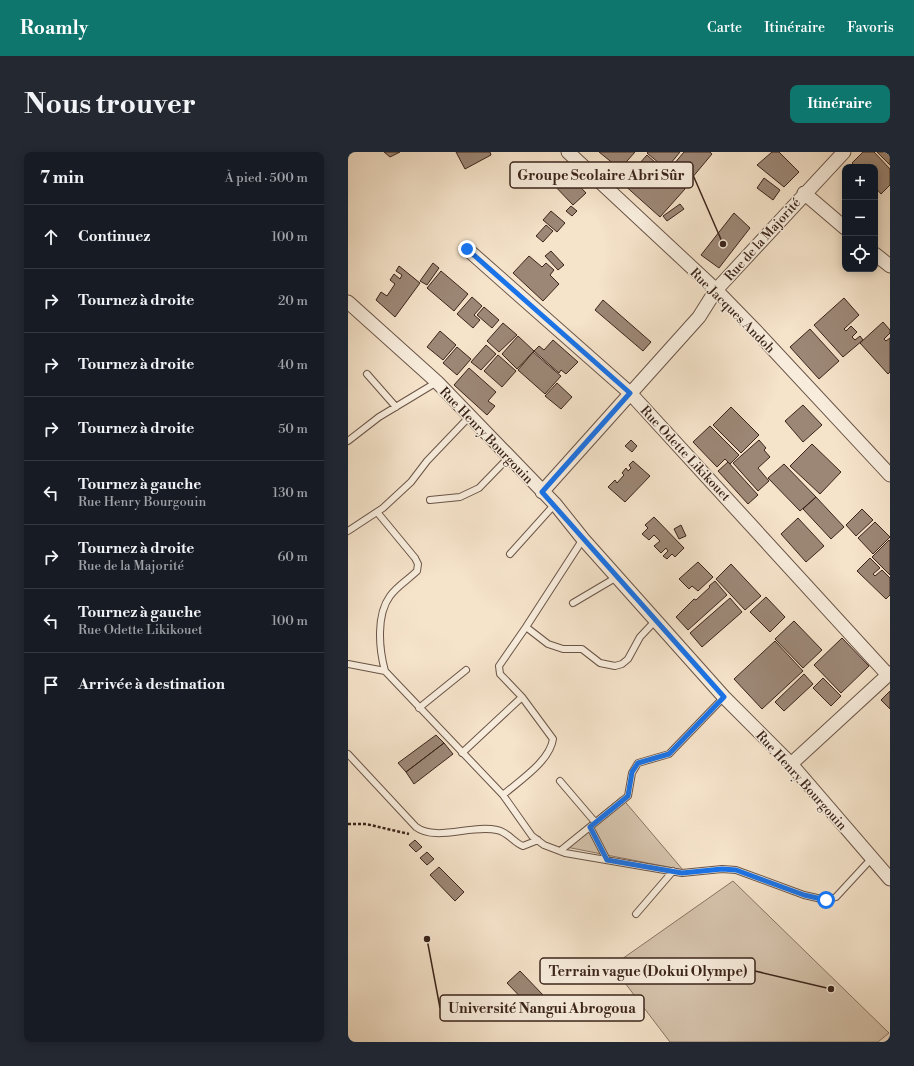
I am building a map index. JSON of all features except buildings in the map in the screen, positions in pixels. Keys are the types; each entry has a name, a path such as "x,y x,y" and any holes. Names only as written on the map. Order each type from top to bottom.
{"street":[{"name":"Rue Jacques Andoh","path":"568,152 716,290 890,475"},
{"name":"Rue de la Majorité","path":"542,492 699,317 716,290 804,193 844,152"},
{"path":"804,193 842,225"},
{"name":"Rue Odette Likikouet","path":"467,249 630,393 889,674"},
{"path":"878,256 890,266"},
{"name":"Rue Henry Bourgouin","path":"348,302 438,382 555,504 583,539 724,697 791,764 872,858 885,865 890,879"},
{"path":"791,764 889,674"}],"lane":[{"path":"367,374 396,407"},
{"path":"348,441 379,417 438,382"},
{"path":"348,531 377,512 411,482 427,461 470,416"},
{"path":"430,500 460,497 479,488 509,457"},
{"path":"510,554 555,504"},
{"path":"377,512 415,558 418,564 417,571 387,600 380,625 380,651 385,671 503,795 527,830 538,840 560,851 682,873 722,869 736,870 804,895 826,900 836,898 872,858"},
{"path":"503,795 545,758 552,748 553,739 522,697 500,674 499,666 526,628 583,539"},
{"path":"573,603 617,577"},
{"path":"526,628 548,644 563,650 582,649 600,663 615,666 622,664 628,659 640,637 656,620"},
{"path":"348,664 385,671"},
{"path":"419,708 466,670"},
{"path":"462,753 522,697"},
{"path":"560,851 628,796 632,772 638,763 669,754 724,697"},
{"path":"348,754 416,827 427,834 488,828 503,832 523,846 538,840"},
{"path":"560,781 595,822"},
{"path":"590,827 607,860"},
{"path":"636,914 673,871"}],"path":[{"path":"348,824 366,824 414,835 427,834"}],"shaded area":[{"path":"621,797 683,870 561,846"},
{"path":"733,881 889,1033 878,1042 670,1042 612,966"}],"place":[{"name":"Groupe Scolaire Abri Sûr","path":"723,244"},
{"name":"Université Nangui Abrogoua","path":"427,939"},
{"name":"Terrain vague (Dokui Olympe)","path":"831,989"}],"route":[{"path":"467,249 630,393 542,492 555,504 583,539 724,697 669,754 660,758 638,763 632,772 628,796 590,827 607,860 682,873 722,869 736,870 804,895 826,900"}]}
